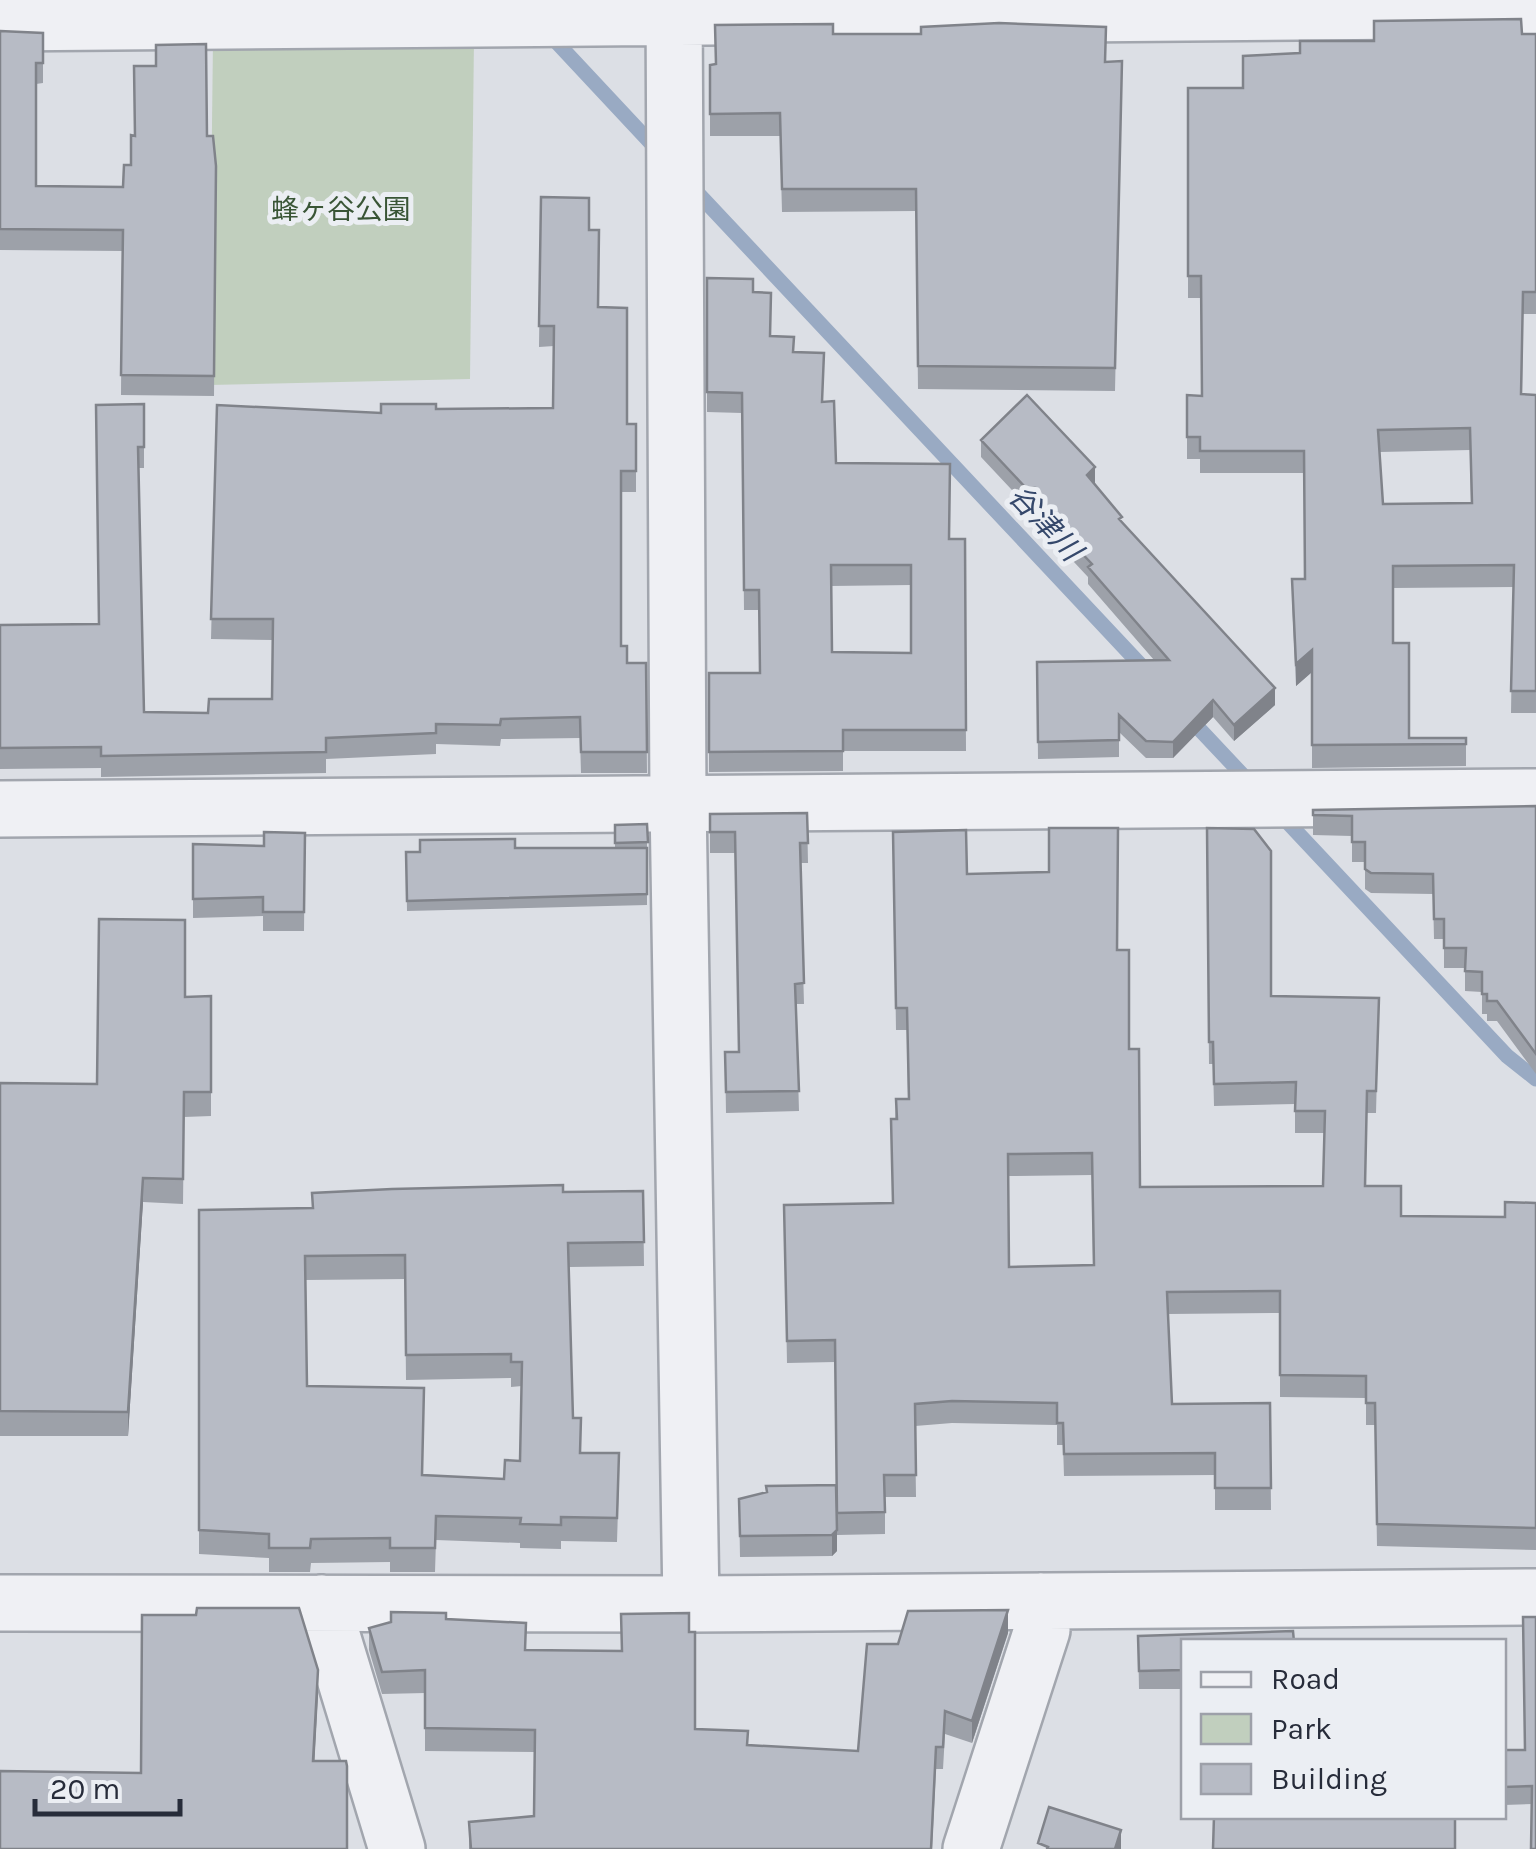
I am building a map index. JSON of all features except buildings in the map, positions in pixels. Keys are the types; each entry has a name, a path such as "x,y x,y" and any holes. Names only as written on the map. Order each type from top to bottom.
{"street":[{"path":"674,7 678,801 691,1604"},
{"path":"0,23 674,7 1536,10"},
{"path":"0,809 1536,797"},
{"path":"0,1602 691,1604 1536,1597"},
{"path":"971,1849 1042,1630 1041,1601"},
{"path":"322,1604 396,1849"}],"green space":[{"name":"蜂ヶ谷公園","path":"474,38 470,379 209,385 213,39"}],"waterway":[{"name":"谷津川","path":"547,32 661,154"},
{"name":"谷津川","path":"690,185 1150,675"},
{"name":"谷津川","path":"1189,718 1252,785"},
{"name":"谷津川","path":"1278,812 1507,1056 1536,1079"}]}
